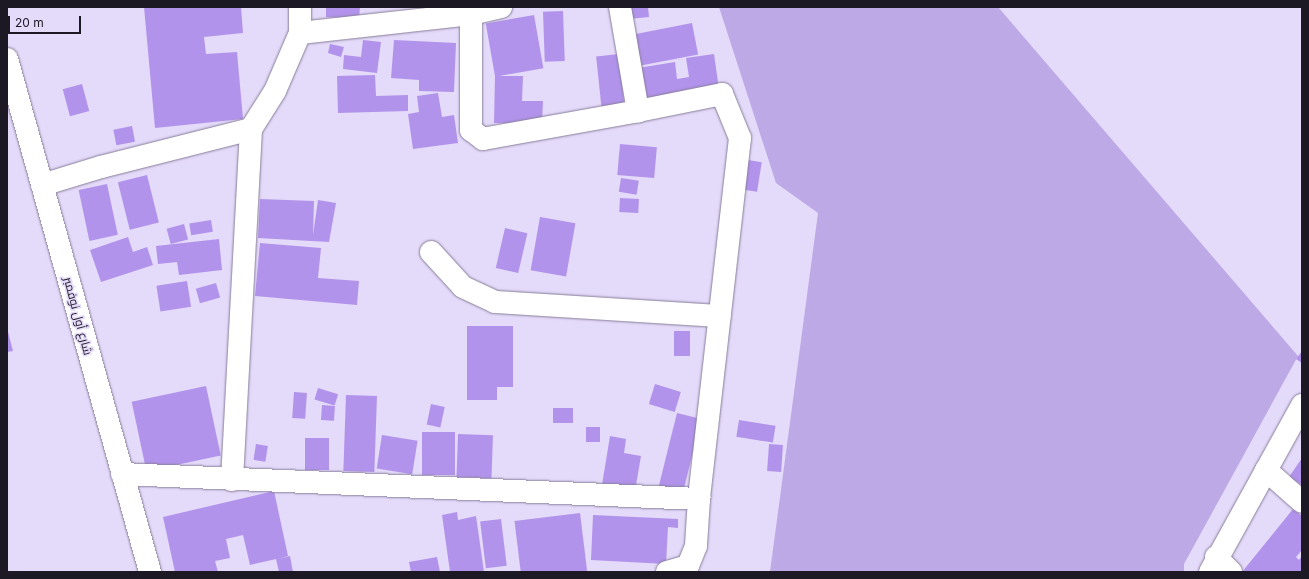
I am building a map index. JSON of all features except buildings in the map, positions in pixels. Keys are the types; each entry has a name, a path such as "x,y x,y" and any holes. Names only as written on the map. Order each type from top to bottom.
{"street":[{"path":"232,480 251,129 275,91 300,34 300,7"},
{"path":"300,34 470,14 501,7"},
{"path":"620,7 638,111"},
{"path":"470,14 471,130 483,140 722,94 740,138 699,499 696,546 688,566 667,572"},
{"name":"شارع أول نوفمبر","path":"7,59 150,572"},
{"path":"42,185 101,167 251,129"},
{"path":"431,252 463,287 495,302 720,316"},
{"path":"1231,572 1213,565 1302,405"},
{"path":"1266,470 1302,502"},
{"path":"122,474 232,480 699,499"}],"shaded area":[{"path":"719,7 998,7 1298,356 1184,564 1184,572 770,572 818,213 776,183"}]}
